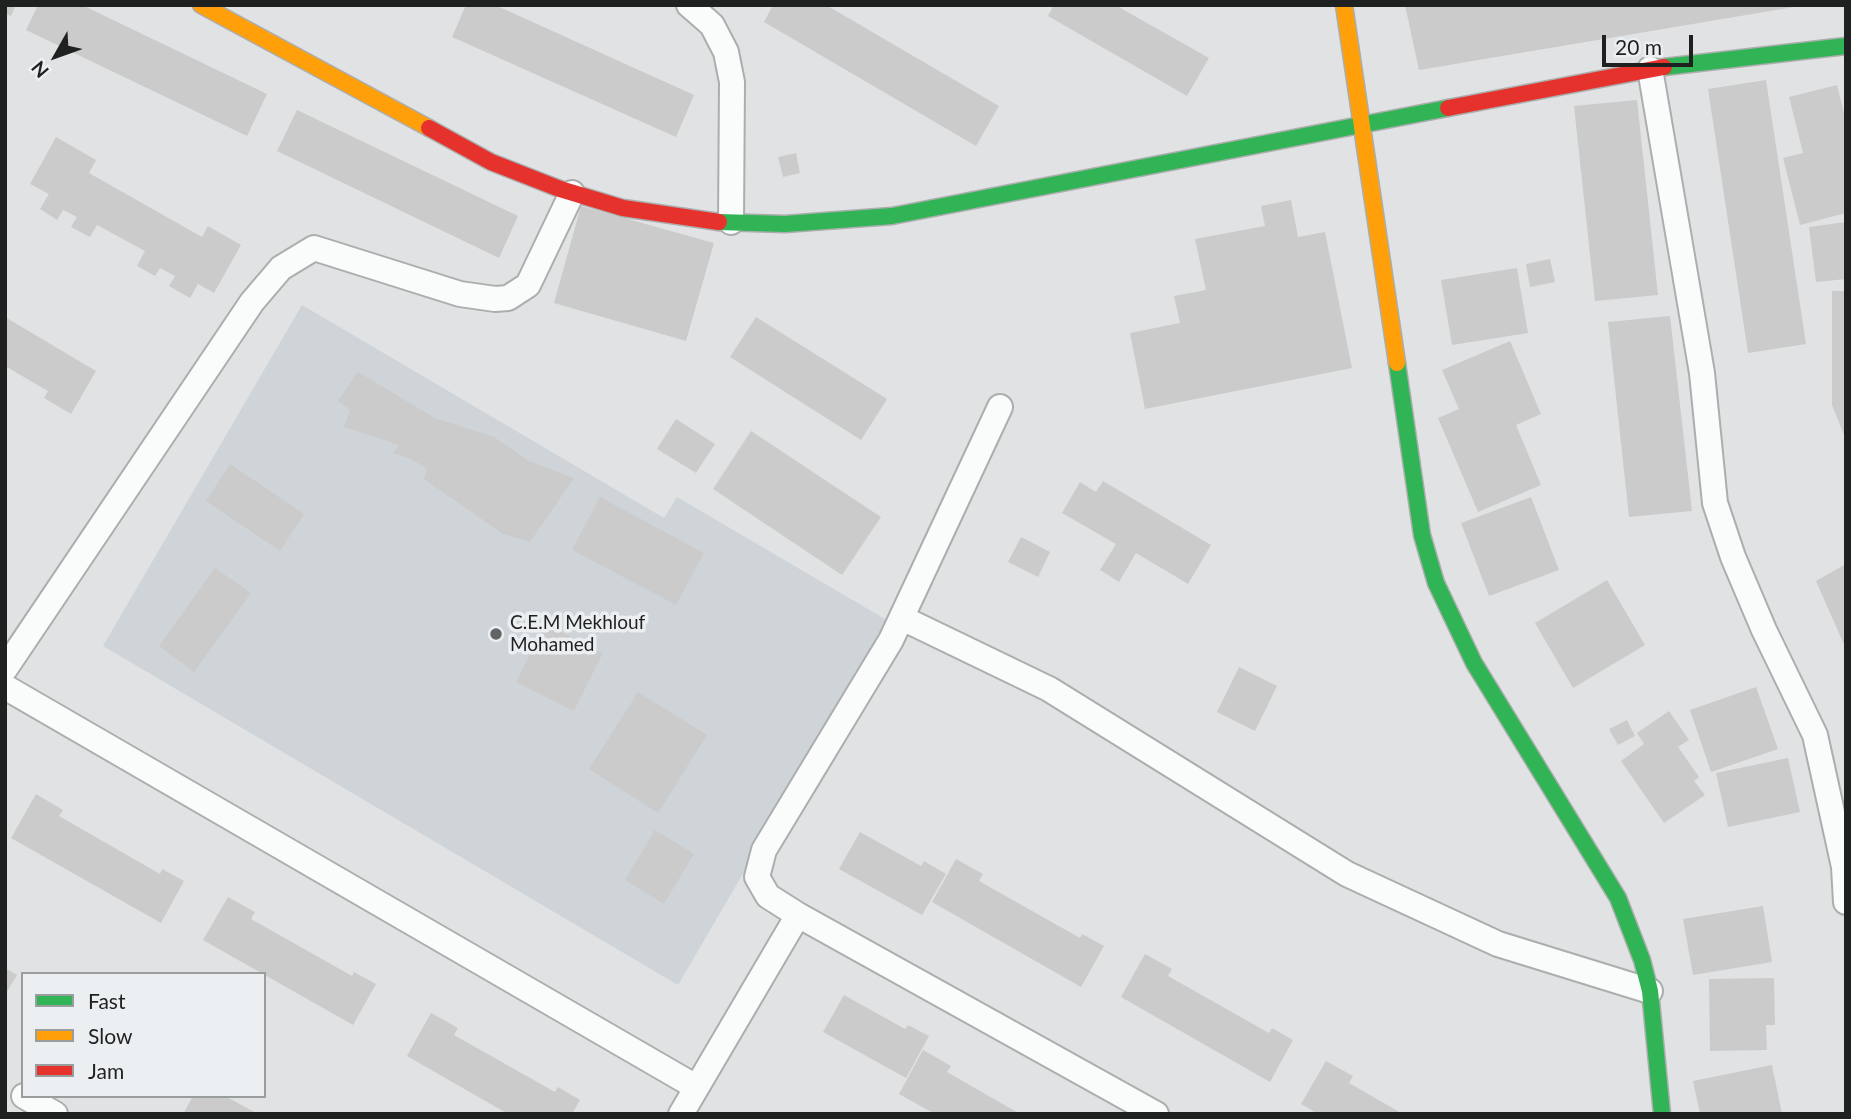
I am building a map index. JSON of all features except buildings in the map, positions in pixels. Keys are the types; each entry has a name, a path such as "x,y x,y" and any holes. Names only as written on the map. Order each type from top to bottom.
{"street":[{"path":"201,5 491,162 572,193 623,208 698,221 785,224 892,216 1650,69 1846,46"},
{"path":"690,5 712,25 726,52 732,82 731,222"},
{"path":"1344,5 1422,535 1436,583 1474,663 1618,898 1642,960 1650,991 1662,1114"},
{"path":"1650,69 1702,373 1715,503 1733,557 1764,630 1815,735 1845,867 1846,902"},
{"path":"5,669 252,302 281,268 314,248 460,294 487,299 508,298 528,285 572,193"},
{"path":"1000,407 902,618 758,864 757,877 761,888 798,915 1140,1110"},
{"path":"902,618 1049,689 1347,874 1498,944 1650,991"},
{"path":"5,687 696,1087"},
{"path":"681,1114 798,915"},
{"path":"5,1086 21,1095"},
{"path":"27,1098 55,1114"}],"shaded area":[{"name":"C.E.M Mekhlouf Mohamed","path":"302,305 664,518 677,497 890,622 678,985 103,646"}],"traffic: fast":[{"path":"1664,67 1846,46"},
{"path":"719,222 785,224 892,216 1448,108"},
{"path":"1397,363 1422,535 1436,583 1474,663 1618,898 1642,960 1650,991 1662,1114"}],"traffic: slow":[{"path":"201,5 429,128"},
{"path":"1344,5 1397,363"}],"traffic: jam":[{"path":"1448,108 1664,67"},
{"path":"429,128 491,162 560,189 623,208 719,222"}],"place":[{"name":"C.E.M Mekhlouf Mohamed","path":"496,634"}]}
